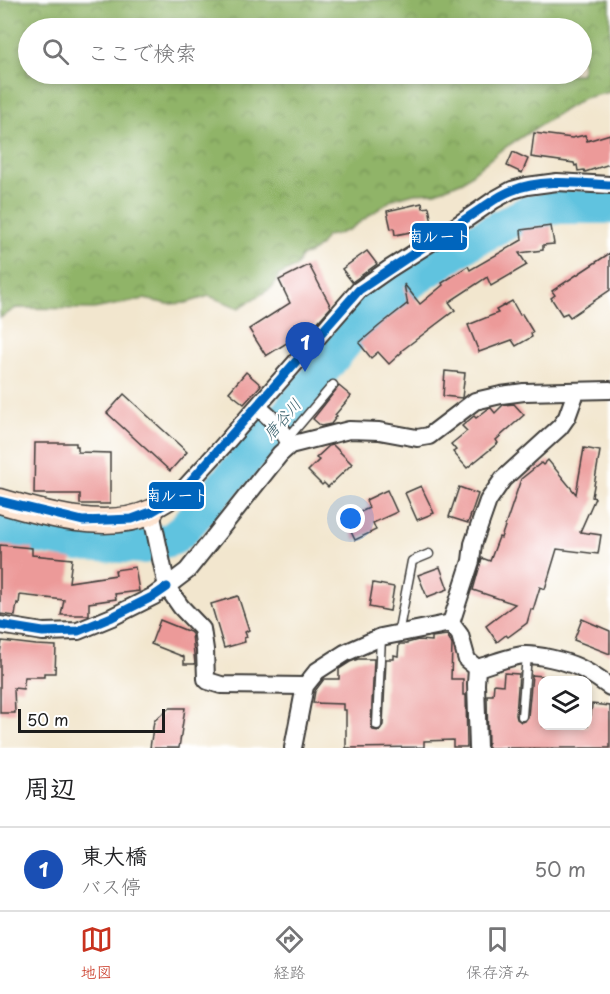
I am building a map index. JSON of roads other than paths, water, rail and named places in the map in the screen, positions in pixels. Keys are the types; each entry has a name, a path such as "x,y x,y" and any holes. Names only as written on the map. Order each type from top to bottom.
{"street":[{"path":"152,520 263,412 359,290 512,190 557,182 610,185"},
{"path":"287,438 349,430 379,431 417,438 429,436 475,401 524,392 610,390"},
{"path":"451,623 471,561 472,543 488,501 503,479 560,427 567,417 576,392"},
{"path":"263,412 287,438"},
{"path":"0,625 43,632 78,632 154,596 187,571 280,454 287,438"},
{"path":"0,501 83,521 152,520"},
{"path":"152,520 167,586 181,607 202,629 206,650 206,679 221,685 305,686"},
{"path":"293,748 305,686 317,670 345,653 389,635 451,623"},
{"path":"451,623 460,635 467,660 477,668"},
{"path":"477,668 510,657 539,656 578,667 610,687"},
{"path":"477,668 478,748"}],"lane":[{"path":"287,438 333,385"},
{"path":"377,725 389,635 412,561 429,554"},
{"path":"522,716 527,655"}],"waterway":[{"name":"唐谷川","path":"0,529 79,544 144,547 172,539 181,532 284,418 375,306 471,242 528,212 560,207 610,207"}],"place":[{"name":"東大橋","path":"305,372"}]}
